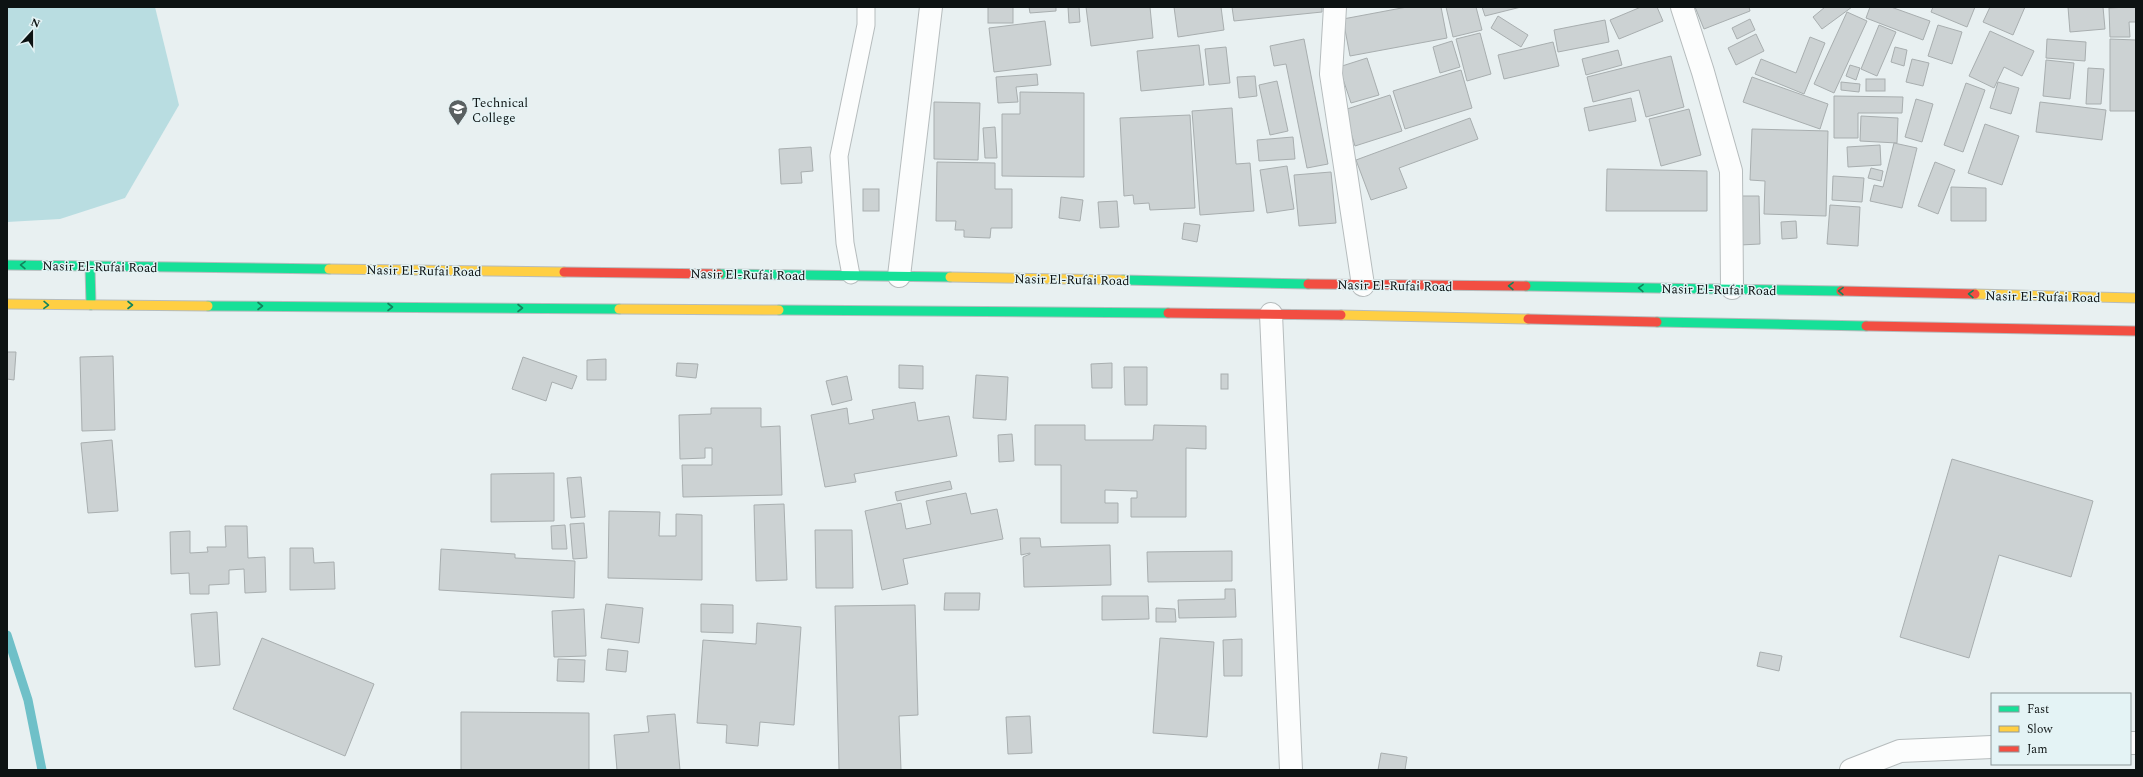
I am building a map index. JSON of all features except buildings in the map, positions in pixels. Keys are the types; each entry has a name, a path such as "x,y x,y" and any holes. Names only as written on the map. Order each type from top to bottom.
{"main road":[{"name":"Nasir El-Rufai Road","path":"7,265 851,275 1363,284 1732,288 1761,293 2136,298"},
{"path":"90,266 91,305"},
{"path":"7,304 1271,314 1760,320 2136,331"}],"street":[{"path":"899,276 931,7"},
{"path":"1335,7 1331,74 1363,284"},
{"path":"1682,7 1703,72 1730,171 1732,288"},
{"path":"1271,314 1291,770"},
{"path":"1851,770 1900,751 1991,748"}],"lane":[{"path":"851,275 845,242 839,156 866,25 866,7"}],"shaded area":[{"path":"7,7 155,7 179,105 125,198 60,219 7,222"}],"waterway":[{"path":"7,635 28,700 42,770"}],"traffic: fast":[{"path":"7,265 329,269"},
{"path":"90,266 91,305"},
{"path":"719,274 950,277"},
{"path":"1123,280 1308,284"},
{"path":"1526,286 1841,291"},
{"path":"208,306 619,309"},
{"path":"779,310 1168,313"},
{"path":"1657,322 1866,326"}],"traffic: slow":[{"path":"329,269 564,272"},
{"path":"950,277 1123,280"},
{"path":"1975,294 2136,298"},
{"path":"7,304 208,306"},
{"path":"619,309 779,310"},
{"path":"1341,315 1528,319"}],"traffic: jam":[{"path":"564,272 719,274"},
{"path":"1308,284 1526,286"},
{"path":"1841,291 1975,294"},
{"path":"1168,313 1341,315"},
{"path":"1528,319 1657,322"},
{"path":"1866,326 2136,331"}],"place":[{"name":"Technical College","path":"458,126"}]}
